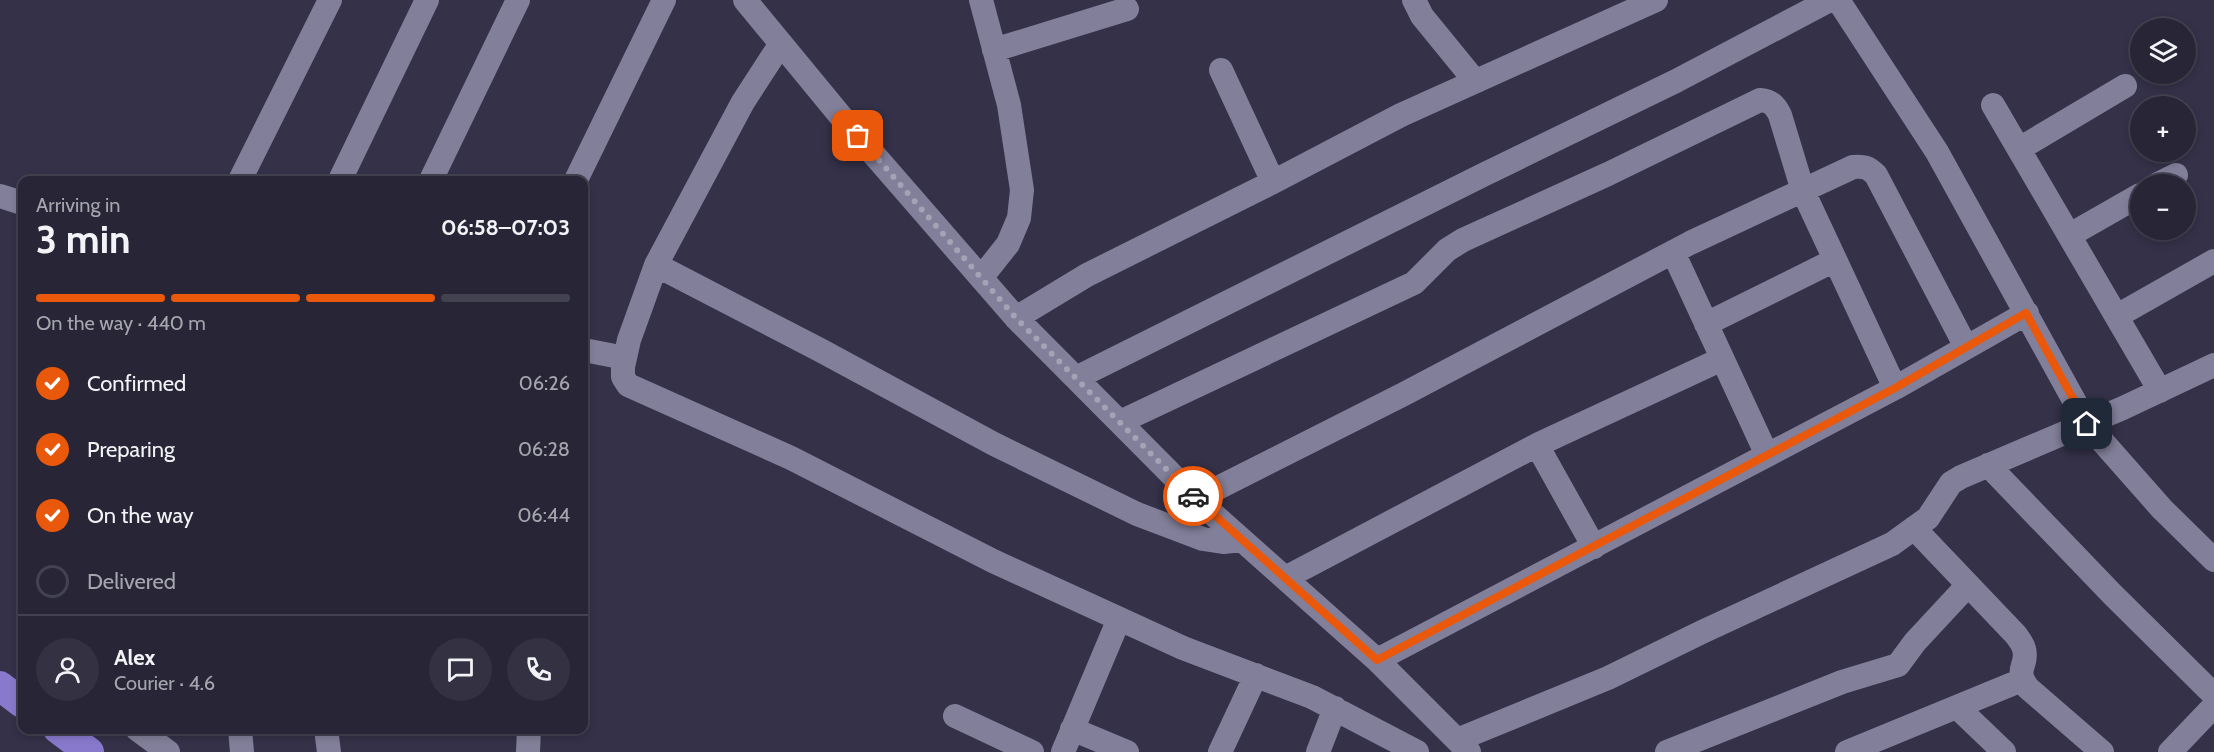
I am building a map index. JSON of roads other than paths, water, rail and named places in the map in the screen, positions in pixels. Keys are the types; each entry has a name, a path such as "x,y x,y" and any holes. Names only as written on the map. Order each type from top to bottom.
{"main road":[{"path":"65,734 89,752"}],"street":[{"path":"242,176 330,0"},
{"path":"342,176 427,0"},
{"path":"433,176 518,0"},
{"path":"578,176 664,0"},
{"path":"745,0 780,45 1016,318 1196,499 1377,660 1463,746 1892,544 1928,518 1951,483 1961,477 2087,424 2214,365"},
{"path":"981,0 1009,105 1022,190 1019,218 1008,244 981,278"},
{"path":"1414,0 1422,15 1475,81"},
{"path":"1016,318 1087,275 1401,115 1656,0"},
{"path":"1076,378 1676,81 1830,0"},
{"path":"1838,0 1937,152 2087,424 2162,509 2213,556"},
{"path":"994,50 1127,9"},
{"path":"780,45 742,102 656,265 629,340 623,377 627,385 791,458 993,561 1183,648 1291,688 1335,708 1393,746 1417,752"},
{"path":"1221,70 1273,182"},
{"path":"2019,149 2125,86"},
{"path":"1120,422 1414,283 1447,250 1463,240 1608,174 1760,100 1770,101 1780,115 1803,191 1895,388"},
{"path":"1993,105 2160,391"},
{"path":"1196,499 1404,394 1673,252 1853,167 1863,166 1876,175 1966,347"},
{"path":"0,196 18,202"},
{"path":"2070,235 2130,201"},
{"path":"1673,252 1767,455"},
{"path":"1706,324 1835,260"},
{"path":"2117,316 2214,261"},
{"path":"656,265 994,444 1137,514 1203,539 1222,542 1242,540"},
{"path":"1377,660 1895,388 2026,313"},
{"path":"588,351 625,358"},
{"path":"1285,578 1537,445 1722,359"},
{"path":"1537,445 1594,547"},
{"path":"1988,465 2104,586 2214,695"},
{"path":"1914,528 2016,635 2024,649 2024,660 2020,671 2022,680 2028,688 2102,752"},
{"path":"1667,752 1842,682 1898,665 1915,642 1968,585"},
{"path":"1063,752 1119,619"},
{"path":"1220,752 1256,675"},
{"path":"1847,752 1896,744 1957,707 2022,680"},
{"path":"2170,752 2214,706"},
{"path":"1957,707 2004,752"},
{"path":"1318,752 1335,708"},
{"path":"956,716 1032,752"},
{"path":"1072,729 1127,752"},
{"path":"144,734 168,752"},
{"path":"240,734 242,752"},
{"path":"327,734 329,752"},
{"path":"528,752 529,734"}]}
